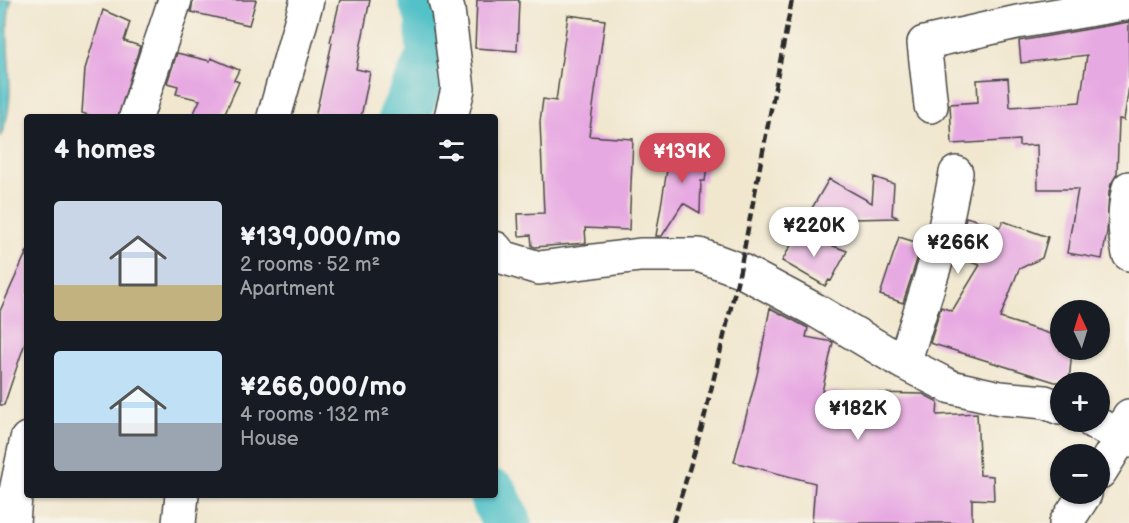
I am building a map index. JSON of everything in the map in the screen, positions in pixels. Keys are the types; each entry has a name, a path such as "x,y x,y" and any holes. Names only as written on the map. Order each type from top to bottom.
{"street":[{"path":"137,114 175,0"},
{"path":"275,114 308,0"},
{"path":"445,0 458,89 453,114"},
{"path":"931,106 924,43 1017,22 1129,3"},
{"path":"904,363 942,242 956,173"},
{"path":"1129,188 1126,198 1125,238 1129,254"},
{"path":"498,252 502,257 539,268 640,255 699,255 740,270 815,310 904,363 951,387 1000,398 1050,404"},
{"path":"1110,426 1127,431 1110,457"},
{"path":"13,523 15,496 24,453"},
{"path":"179,523 183,498"},
{"path":"1066,523 1078,504"}],"water":[{"path":"0,0 11,0 8,17 9,104 0,137"}],"building":[{"path":"193,0 256,0 249,25 191,12"},
{"path":"340,0 370,0 356,69 370,72 362,114 316,114 332,43 330,42"},
{"path":"477,0 519,0 517,51 475,48"},
{"path":"103,10 130,22 124,41 140,46 119,114 82,113 85,69"},
{"path":"568,15 605,20 589,136 633,139 629,230 585,228 586,243 535,247 532,246 531,235 519,236 518,214 544,213 540,122 543,99 556,101"},
{"path":"1129,22 1129,86 1124,120 1119,119 1117,174 1109,192 1107,232 1102,259 1067,253 1078,189 1038,189 1037,145 1019,146 1019,140 952,144 950,104 978,102 977,80 1008,78 1010,107 1080,102 1087,55 1021,63 1019,41"},
{"path":"177,53 210,61 211,58 239,70 234,80 239,82 224,114 193,114 200,100 176,94 178,86 167,83"},
{"path":"671,146 709,153 705,181 701,181 700,213 683,203 662,236 656,236"},
{"path":"874,177 894,184 892,215 899,218 805,220 829,179 872,203"},
{"path":"966,217 1000,227 1003,221 1048,237 1042,258 1019,269 1000,318 1050,334 1050,360 1071,360 1070,372 1050,372 1050,380 930,343 941,307 952,311 980,265 957,258"},
{"path":"798,233 847,251 831,281 829,280 825,286 782,261"},
{"path":"899,237 922,244 903,303 880,295"},
{"path":"24,258 24,346 4,405 0,405 0,311"},
{"path":"770,308 808,328 806,337 833,342 822,392 923,394 938,402 937,415 977,413 980,475 993,476 994,500 972,499 972,523 812,523 815,483 734,462 757,375"}],"waterway":[{"path":"404,114 431,57 430,17 423,0"},
{"path":"495,498 507,523"}],"railway":[{"path":"673,523 702,427 740,270 792,0"}]}
